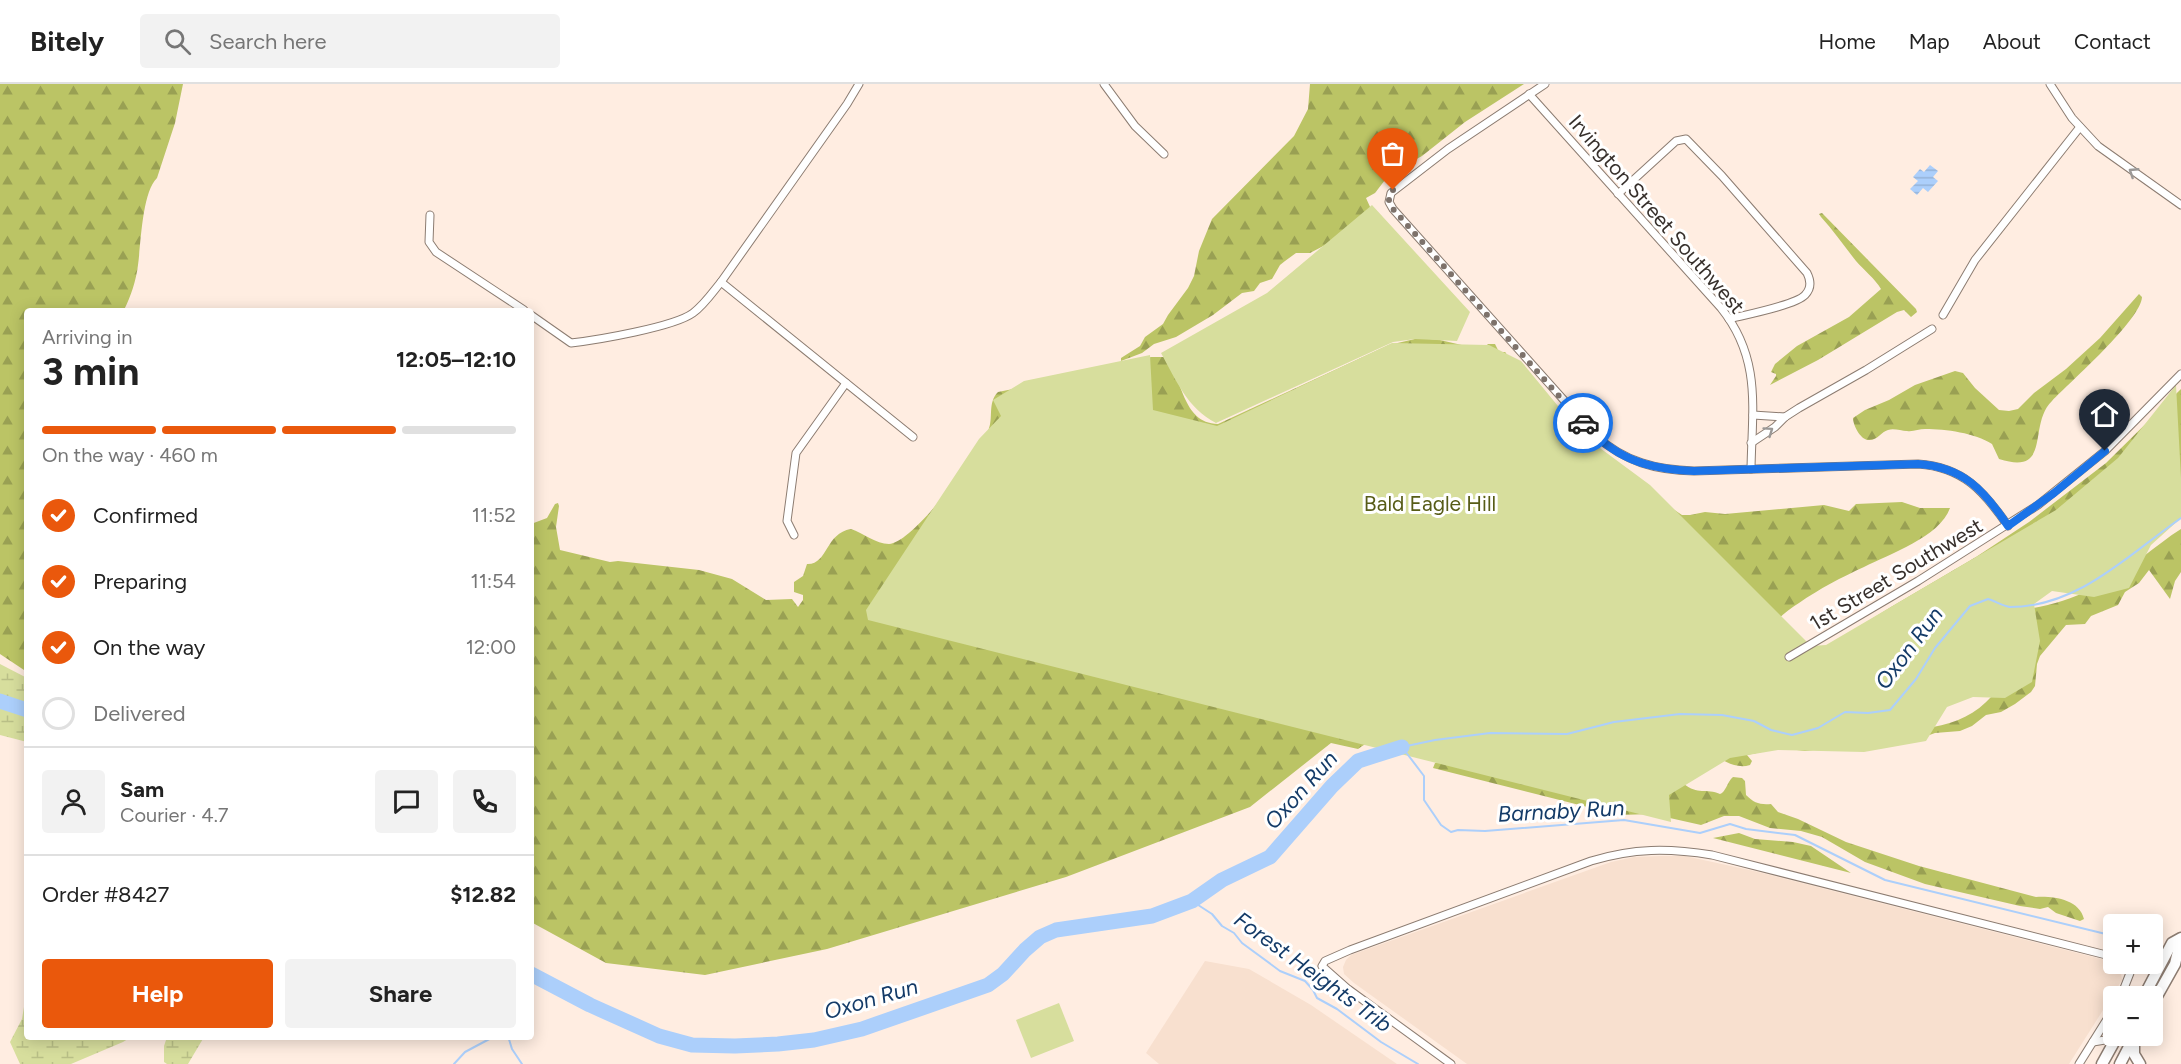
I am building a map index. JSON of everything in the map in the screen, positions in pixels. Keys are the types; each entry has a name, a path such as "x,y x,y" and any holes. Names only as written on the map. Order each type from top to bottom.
{"main road":[{"path":"2150,986 2179,942"},
{"path":"2163,986 2175,964 2179,942"},
{"path":"2102,1064 2111,1046"},
{"path":"2120,1064 2130,1046"},
{"path":"2134,1046 2134,1054 2140,1064"}],"street":[{"path":"534,317 571,343 678,321 698,309 721,282 859,84"},
{"path":"1104,84 1135,126 1164,154"},
{"path":"1545,84 1448,149 1393,190 1389,197 1390,206 1606,446 1630,459 1654,468 1694,471 1918,464 1936,466 1958,474 1976,486 1990,500 2008,526"},
{"path":"2050,84 2079,127 2112,158 2181,205"},
{"name":"Irvington Street Southwest","path":"1529,94 1729,319 1742,342 1750,367 1753,415 1751,469"},
{"path":"1943,315 1975,260 2079,127"},
{"path":"1618,194 1676,141 1686,139 1722,176 1807,273 1810,281 1809,289 1799,300 1729,319"},
{"path":"430,215 429,242 436,252 521,308"},
{"path":"721,282 913,437"},
{"path":"1751,442 1775,428 1785,417 1932,329"},
{"name":"1st Street Southwest","path":"1789,657 1918,581 2038,505 2091,463 2137,421 2181,374"},
{"path":"794,535 788,522 796,453 846,383"},
{"path":"1753,415 1785,417"},
{"path":"1451,1064 1348,989 1322,966 1325,961 1591,861 1618,853 1643,850 1686,851 1712,855 2103,954"},
{"path":"2079,1064 2103,1026"},
{"path":"2093,1042 2103,1040"}],"shaded area":[{"path":"1685,856 1754,871 2103,959 2103,974 2121,974 2122,980 2118,986 2103,986 2103,1010 2069,1064 1467,1064 1344,974 1343,967 1351,955 1611,862 1634,857"},
{"path":"1205,961 1249,969 1311,1005 1397,1064 1159,1064 1146,1053"}],"green space":[{"path":"0,84 183,84 175,123 145,206 136,277 125,308 24,308 24,670 0,654"},
{"path":"1310,84 1524,84 1465,122 1422,156 1385,180 1375,193 1366,198 1371,209 1331,242 1310,253 1296,253 1280,265 1272,279 1260,283 1254,291 1242,293 1213,315 1176,337 1154,344 1142,353 1121,361 1121,358 1140,346 1145,337 1163,324 1188,288 1212,219 1294,136 1308,109"},
{"path":"1372,205 1470,312 1457,341 1415,339 1393,342 1216,423 1197,410 1177,383 1161,353 1267,293"},
{"path":"1822,213 1917,312 1911,317 1904,310 1897,312 1818,360 1770,385 1776,376 1771,372 1775,364 1797,346 1849,317 1881,289 1821,217 1819,214"},
{"path":"2139,294 2142,297 2139,307 2118,335 2052,401 2045,411 2033,454 2027,460 2016,462 1999,459 1992,444 1960,432 1933,429 1909,431 1890,429 1868,440 1862,437 1856,428 1853,418 1865,410 1915,385 1955,371 1963,373 1975,388 1999,410 2018,409 2100,338"},
{"name":"Bald Eagle Hill","path":"1419,338 1466,346 1470,364 1481,372 1490,363 1483,356 1483,349 1488,344 1495,344 1499,352 1506,353 1511,380 1516,392 1543,407 1554,431 1567,421 1582,444 1637,477 1647,493 1648,509 1662,507 1673,509 1682,515 1690,515 1705,512 1725,514 1824,505 1849,511 1856,504 1902,502 1920,508 1950,508 1936,528 1913,544 1823,588 1778,619 1770,632 1794,667 1976,557 2029,522 2106,463 2181,389 2181,497 2165,504 2143,526 2077,575 2075,576 2069,566 2056,578 2050,580 2040,574 2028,575 2001,585 1974,601 1956,623 1953,634 1971,665 1972,678 1969,686 1959,698 1945,705 1929,705 1913,696 1896,691 1873,689 1860,692 1830,713 1812,717 1785,715 1775,710 1767,699 1749,698 1743,705 1724,700 1697,701 1531,721 1419,728 1385,735 1358,749 1331,743 1250,807 1066,877 827,949 705,975 606,963 534,924 534,523 547,518 555,504 558,503 559,506 556,527 560,550 610,562 699,570 732,579 766,600 792,599 798,607 803,600 803,595 794,592 794,582 803,576 807,564 819,560 836,536 851,529 879,542 889,544 900,540 929,514 958,477 988,431 993,401 998,392 1074,379 1110,367 1151,357 1164,357 1171,366 1190,408 1206,422 1218,424 1389,345"},
{"name":"Bald Eagle Hill","path":"1392,343 1489,345 1521,361 1581,434 1650,485 1811,646 1826,645 2056,510 2118,458 2176,385 2181,518 2151,545 2129,588 2094,597 2052,591 2034,604 2040,641 2032,682 2005,698 1973,697 1947,707 1926,741 1864,752 1778,750 1730,758 1669,795 1671,822 868,620 866,610 979,439 1001,416 993,400 1024,381 1150,355 1153,410 1217,426"},
{"path":"2181,529 2181,572 2175,581 2170,599 2149,570 2139,583 2125,592 2118,605 2091,616 2085,624 2066,625 2040,656 2035,686 2031,692 2001,712 1986,715 1972,726 1960,731 1805,751 1781,748 1747,755 1752,761 1750,765 1745,766 1732,764 1715,756 1684,784 1693,789 1720,794 1733,777 1742,778 1745,781 1746,795 1752,800 1760,804 1771,804 1778,812 1846,842 1919,866 2036,897 2064,900 2081,912 2084,919 2080,921 2056,913 2048,907 2040,909 2020,906 1925,884 1865,862 1822,837 1801,831 1770,828 1739,816 1724,816 1701,825 1652,814 1619,815 1433,768 1435,763 1933,727 1950,723 1972,713 1992,696 2027,609 2074,597 2103,583"},
{"path":"0,664 24,676 24,741 0,735"},
{"path":"1739,833 1755,839 1811,846 1851,873 1713,838"},
{"path":"1059,1003 1074,1041 1031,1058 1016,1020"},
{"path":"24,1007 24,1040 126,1040 71,1064 20,1064 10,1042 22,1019"},
{"path":"166,1040 202,1040 188,1064 164,1062"}],"water":[{"path":"1930,165 1938,171 1933,177 1938,181 1928,192 1923,188 1917,195 1910,189 1918,181 1913,177 1920,169 1924,172"}],"waterway":[{"name":"Oxon Run","path":"2103,933 1885,880 1795,835 1746,829 1730,824 1700,833 1624,820 1451,832 1441,825 1424,800 1424,776 1402,747 1490,733 1567,734 1614,722 1680,714 1722,715 1754,721 1771,730 1792,735 1818,728 1845,712 1868,713 1890,710 1916,679 1935,648 1970,606 1988,599 2010,607 2035,605 2059,598 2102,576 2181,518"},
{"name":"Oxon Run","path":"0,701 24,709"},
{"name":"Oxon Run","path":"534,976 590,1005 659,1036 692,1045 778,1044 814,1040 862,1029 988,985 1003,974 1040,937 1056,930 1152,916 1192,901 1222,880 1270,857 1332,786 1358,761 1402,747"},
{"name":"Forest Heights Trib","path":"1192,901 1212,914 1242,943 1280,971 1305,981 1317,998 1337,1009 1381,1042 1418,1064"},
{"path":"454,1064 465,1052 488,1040"},
{"path":"509,1040 522,1064"}],"way so far":[{"path":"1393,190 1389,197 1390,206 1583,423"}],"route":[{"path":"1583,423 1606,446 1643,465 1654,468 1694,471 1918,464 1936,466 1969,480 1986,495 2008,526 2076,476 2105,451"}],"water label":[{"name":"Barnaby Run","path":"1561,811"}]}
